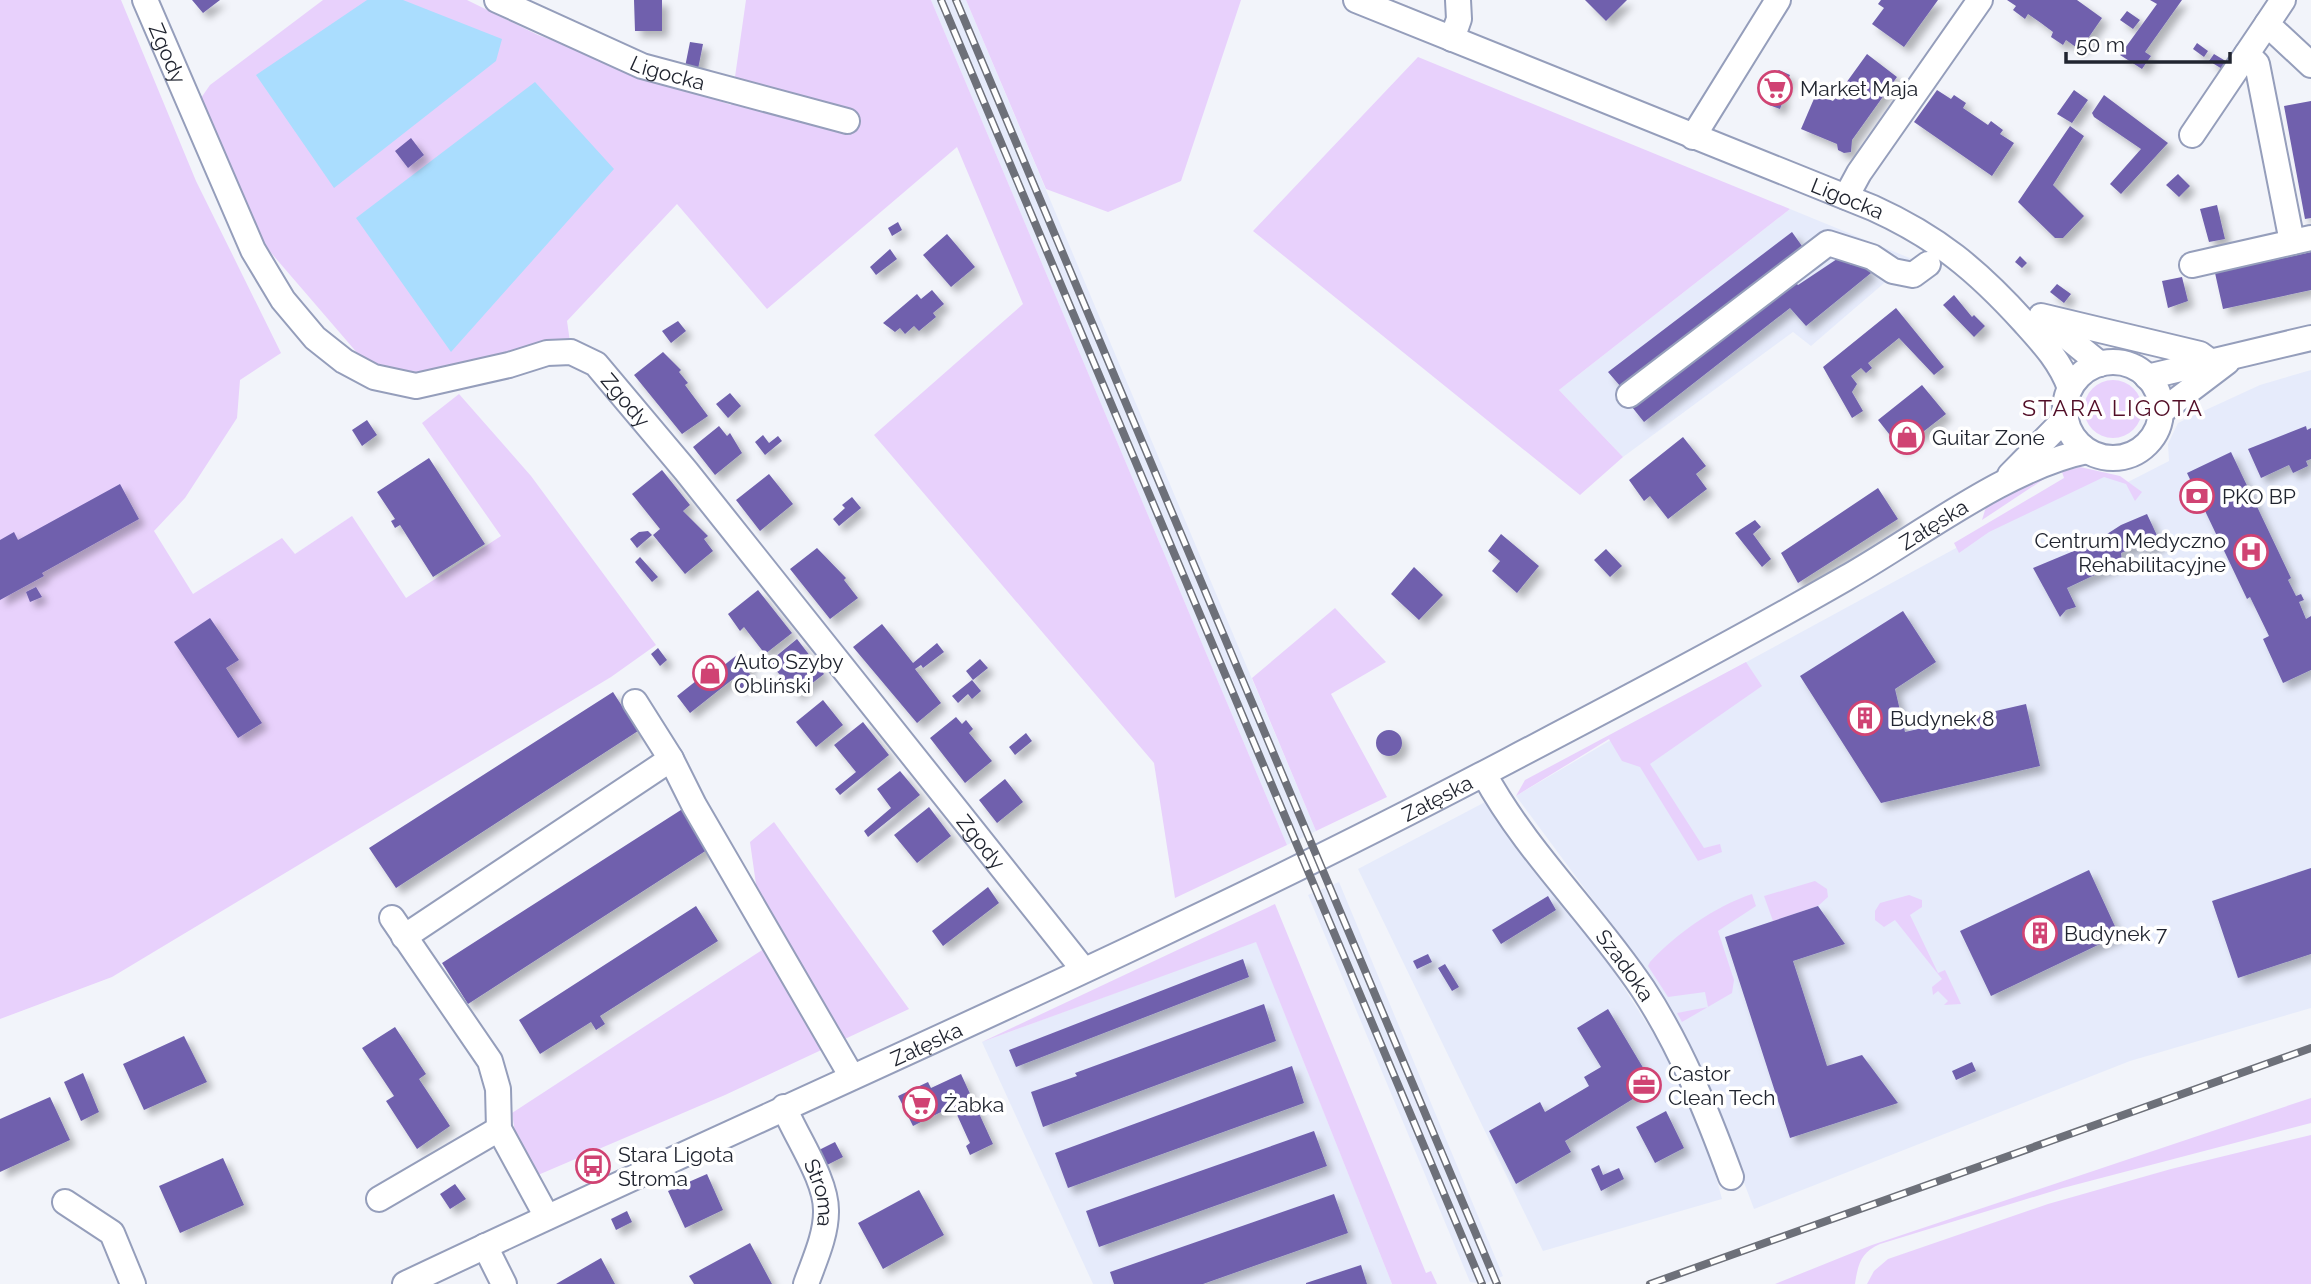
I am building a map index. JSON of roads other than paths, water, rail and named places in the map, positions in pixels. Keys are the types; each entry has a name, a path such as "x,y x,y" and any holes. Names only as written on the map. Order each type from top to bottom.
{"street":[{"name":"Zgody","path":"145,0 253,250 283,300 315,338 344,361 374,377 416,386 509,365 547,353 571,352 596,364 704,492 1083,969"},
{"name":"Ligocka","path":"498,0 642,66 847,121"},
{"name":"Ligocka","path":"1356,0 1902,221 1941,244 1990,284 2041,316 2100,364"},
{"path":"1452,39 1459,19 1458,0"},
{"path":"1693,137 1777,0"},
{"path":"1846,197 1859,173 1980,0"},
{"path":"2192,135 2283,0"},
{"path":"2267,24 2311,65"},
{"path":"2192,265 2302,240 2257,64 2247,54"},
{"path":"1629,395 1828,243 1872,257 1893,271 1913,275 1927,264"},
{"name":"Ligocka","path":"1990,284 2051,352 2070,388"},
{"path":"2041,316 2200,354 2211,362"},
{"path":"2147,377 2311,338"},
{"path":"2161,412 2235,355"},
{"path":"2122,363 2147,377 2158,393 2161,412 2153,436 2138,451 2112,458 2087,451 2071,433 2066,418 2070,388 2080,375 2100,364 2122,363"},
{"name":"Załęska","path":"2002,483 2066,418"},
{"name":"Załęska","path":"405,1284 1328,855 1778,617 1911,541 2002,483 2068,455 2087,451"},
{"path":"635,702 671,759 694,805 852,1077"},
{"path":"547,1217 499,1129 498,1089 490,1061 398,927 671,759"},
{"name":"Szadoka","path":"1484,774 1526,841 1644,990 1704,1102 1731,1177"},
{"name":"Stroma","path":"784,1107 820,1183 826,1206 822,1236 806,1284"},
{"path":"379,1199 499,1129"},
{"path":"65,1202 112,1233 133,1284"},
{"path":"485,1246 505,1284"}],"water":[{"path":"367,0 403,0 502,39 496,61 334,188 256,75"},
{"path":"535,82 614,169 451,352 356,218"}],"railway":[{"path":"941,0 1482,1284"},
{"path":"956,0 1497,1284"},
{"path":"1650,1284 2311,1048"}],"place":[{"name":"Market Maja","path":"1775,88"},
{"name":"Guitar Zone","path":"1907,437"},
{"name":"PKO BP","path":"2197,496"},
{"name":"Centrum Medyczno Rehabilitacyjne","path":"2251,552"},
{"name":"Auto Szyby Obliński","path":"710,673"},
{"name":"Budynek 8","path":"1865,718"},
{"name":"Budynek 7","path":"2040,933"},
{"name":"Castor Clean Tech","path":"1644,1085"},
{"name":"Żabka","path":"920,1104"},
{"name":"Stara Ligota Stroma","path":"593,1166"}],"district":[{"name":"STARA LIGOTA","path":"2113,407"}]}
